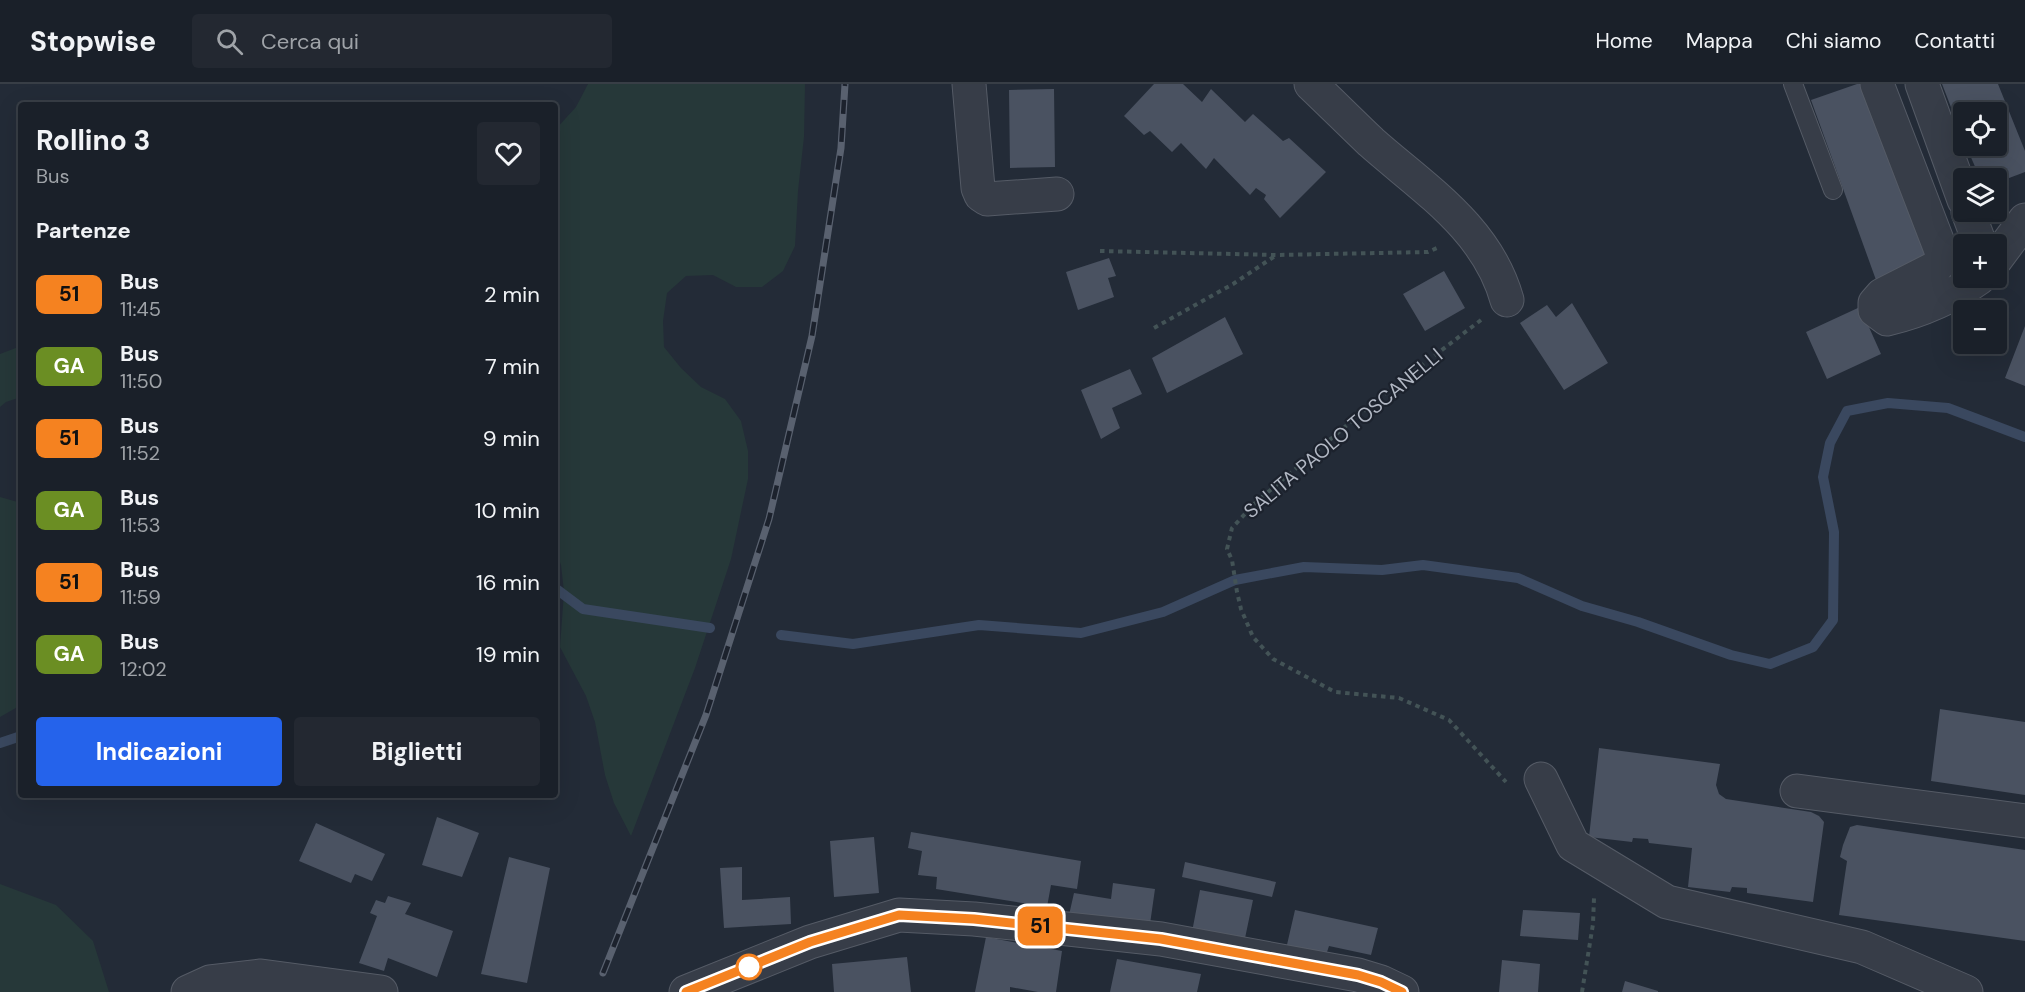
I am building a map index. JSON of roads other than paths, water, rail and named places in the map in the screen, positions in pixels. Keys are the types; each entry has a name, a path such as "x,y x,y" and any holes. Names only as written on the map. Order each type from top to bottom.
{"street":[{"path":"969,84 978,188 981,195 987,199 1057,194"},
{"path":"1311,84 1371,142 1422,184 1472,232 1489,256 1502,283 1507,300"},
{"path":"1877,84 1942,253 1941,261 1935,268 1882,295 1875,303 1875,310 1887,319 1937,303 1964,288"},
{"path":"1922,84 1953,170"},
{"path":"2007,244 2025,220"},
{"path":"1527,784 1573,845 1667,902 1862,947 1966,992"},
{"path":"1797,791 2025,821"},
{"path":"686,992 810,942 899,915 974,919 1161,939 1358,975 1402,992"},
{"path":"188,992 210,982 261,976 381,992"}],"lane":[{"path":"1793,84 1833,190"}],"waterway":[{"path":"781,635 853,644 979,625 1081,633 1163,612 1235,580 1304,567 1382,570 1423,565 1518,578 1582,606 1638,622 1731,655 1770,664 1813,647 1833,620 1834,532 1823,477 1830,443 1847,411 1888,403 1948,408 2025,437"},
{"path":"558,590 583,609 710,628"},
{"path":"0,743 18,737"}],"railway":[{"path":"603,973 706,715 769,519 812,336 841,148 845,84"}]}
